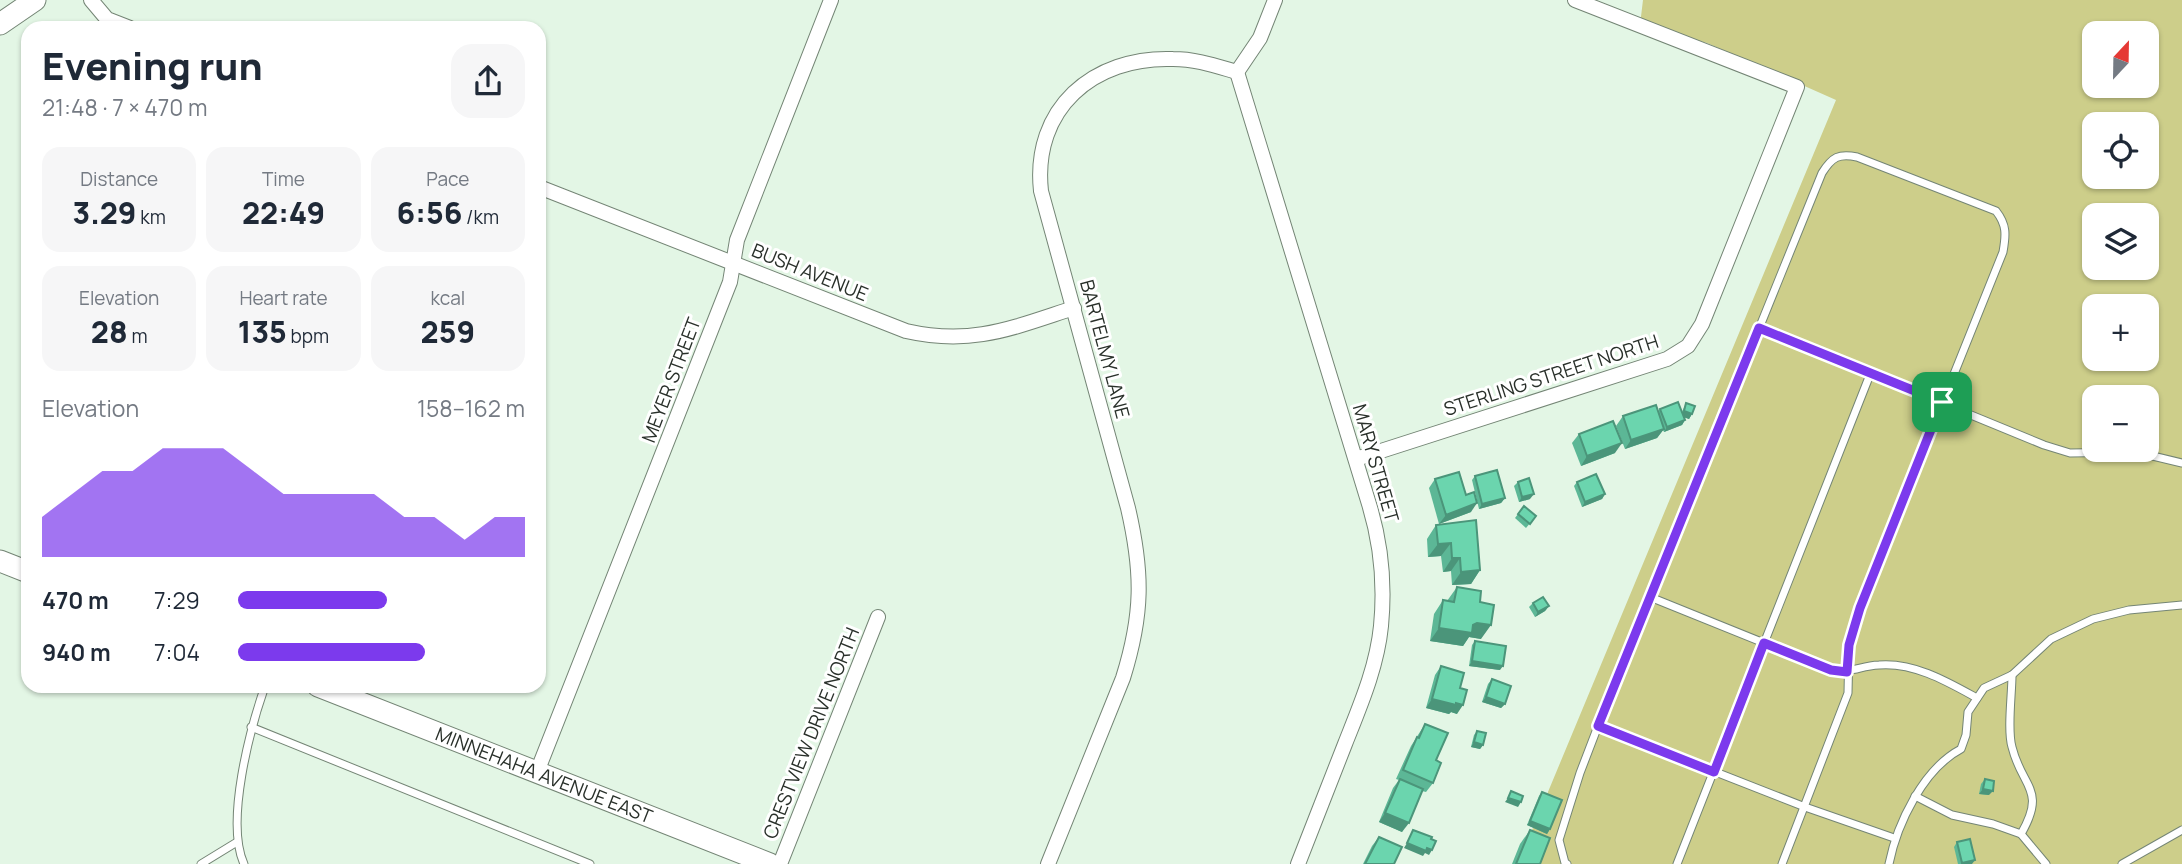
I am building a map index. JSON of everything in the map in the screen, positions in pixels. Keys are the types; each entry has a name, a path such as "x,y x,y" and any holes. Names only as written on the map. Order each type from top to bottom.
{"main road":[{"path":"0,24 35,0"},
{"path":"0,561 21,569"},
{"name":"MINNEHAHA AVENUE EAST","path":"336,693 770,864"}],"street":[{"path":"91,0 107,19 112,21"},
{"name":"MEYER STREET","path":"537,772 730,282 737,240 831,0"},
{"path":"1237,72 1260,38 1275,0"},
{"name":"STERLING STREET NORTH","path":"1356,459 1667,359 1688,346 1702,324 1797,87 1575,0"},
{"name":"BARTELMY LANE","path":"1048,864 1126,667 1139,614 1140,580 1138,547 1129,508 1041,191 1039,171 1046,132 1055,114 1082,85 1098,75 1138,61 1192,60 1237,72"},
{"name":"MARY STREET","path":"1237,72 1356,459 1380,549 1383,588 1381,628 1373,667 1361,705 1298,864"},
{"name":"BUSH AVENUE","path":"546,190 906,331 932,337 985,335 1074,308"},
{"name":"CRESTVIEW DRIVE NORTH","path":"780,864 878,617"}],"lane":[{"path":"1567,864 1564,863 1559,840 1598,726 1822,173 1831,159 1844,154 1996,211 2005,222 2006,238 2003,252 1860,608 1849,645 1848,693 1782,864"},
{"path":"1759,328 2044,445 2070,453 2136,452 2182,463"},
{"path":"1677,864 1871,372"},
{"path":"1650,597 1831,670 1847,672 1880,665 1912,667 1977,698"},
{"path":"1889,864 1895,838 1916,796 1947,756 1961,749 1966,735 1968,712 1984,688 2011,675 2051,639 2093,619 2129,610 2182,606"},
{"path":"2011,675 2011,745 2020,771 2034,794 2031,816 2021,834"},
{"path":"244,864 237,842 244,766 251,727 263,693"},
{"path":"1598,726 1805,807 1895,838"},
{"path":"251,727 590,864"},
{"path":"1916,796 1952,815 1993,824 2021,834 2046,864"},
{"path":"2122,864 2182,830"},
{"path":"201,864 237,842"}],"green space":[{"path":"1643,0 2182,0 2182,864 1518,864 1836,100 1707,43 1640,25"}],"building":[{"path":"1678,402 1685,420 1667,427 1660,409"},
{"path":"1686,403 1695,406 1692,414 1684,411"},
{"path":"1656,405 1664,429 1631,440 1623,416"},
{"path":"1613,421 1622,443 1587,456 1579,434"},
{"path":"1497,470 1505,498 1482,504 1475,476"},
{"path":"1459,472 1466,495 1474,492 1477,503 1446,515 1435,479"},
{"path":"1596,474 1605,494 1585,502 1577,482"},
{"path":"1529,478 1534,494 1522,497 1518,482"},
{"path":"1524,506 1536,516 1530,524 1518,514"},
{"path":"1476,520 1480,570 1461,572 1460,558 1452,558 1451,543 1438,544 1436,525"},
{"path":"1457,587 1481,591 1480,602 1494,605 1491,625 1477,623 1473,625 1472,633 1439,628 1443,600 1454,602"},
{"path":"1543,597 1549,606 1538,612 1533,603"},
{"path":"1475,641 1506,646 1503,666 1472,661"},
{"path":"1441,666 1464,673 1460,688 1467,690 1463,705 1432,699"},
{"path":"1492,679 1511,686 1505,704 1486,697"},
{"path":"1425,724 1448,733 1436,760 1441,763 1433,783 1403,770"},
{"path":"1477,731 1486,733 1483,745 1474,742"},
{"path":"1400,779 1423,789 1409,823 1385,813"},
{"path":"1985,779 1994,781 1993,791 1983,789"},
{"path":"1511,791 1523,796 1521,802 1508,798"},
{"path":"1542,792 1562,800 1550,829 1530,821"},
{"path":"1413,830 1436,841 1432,850 1427,848 1426,851 1407,843"},
{"path":"1530,830 1550,838 1540,864 1516,864"},
{"path":"1379,837 1402,847 1394,864 1365,864"},
{"path":"1970,839 1975,860 1962,863 1957,842"}],"route":[{"path":"1759,328 1942,402 1860,608 1849,645 1847,672 1831,670 1764,643 1714,772 1598,726 1759,328"}]}
